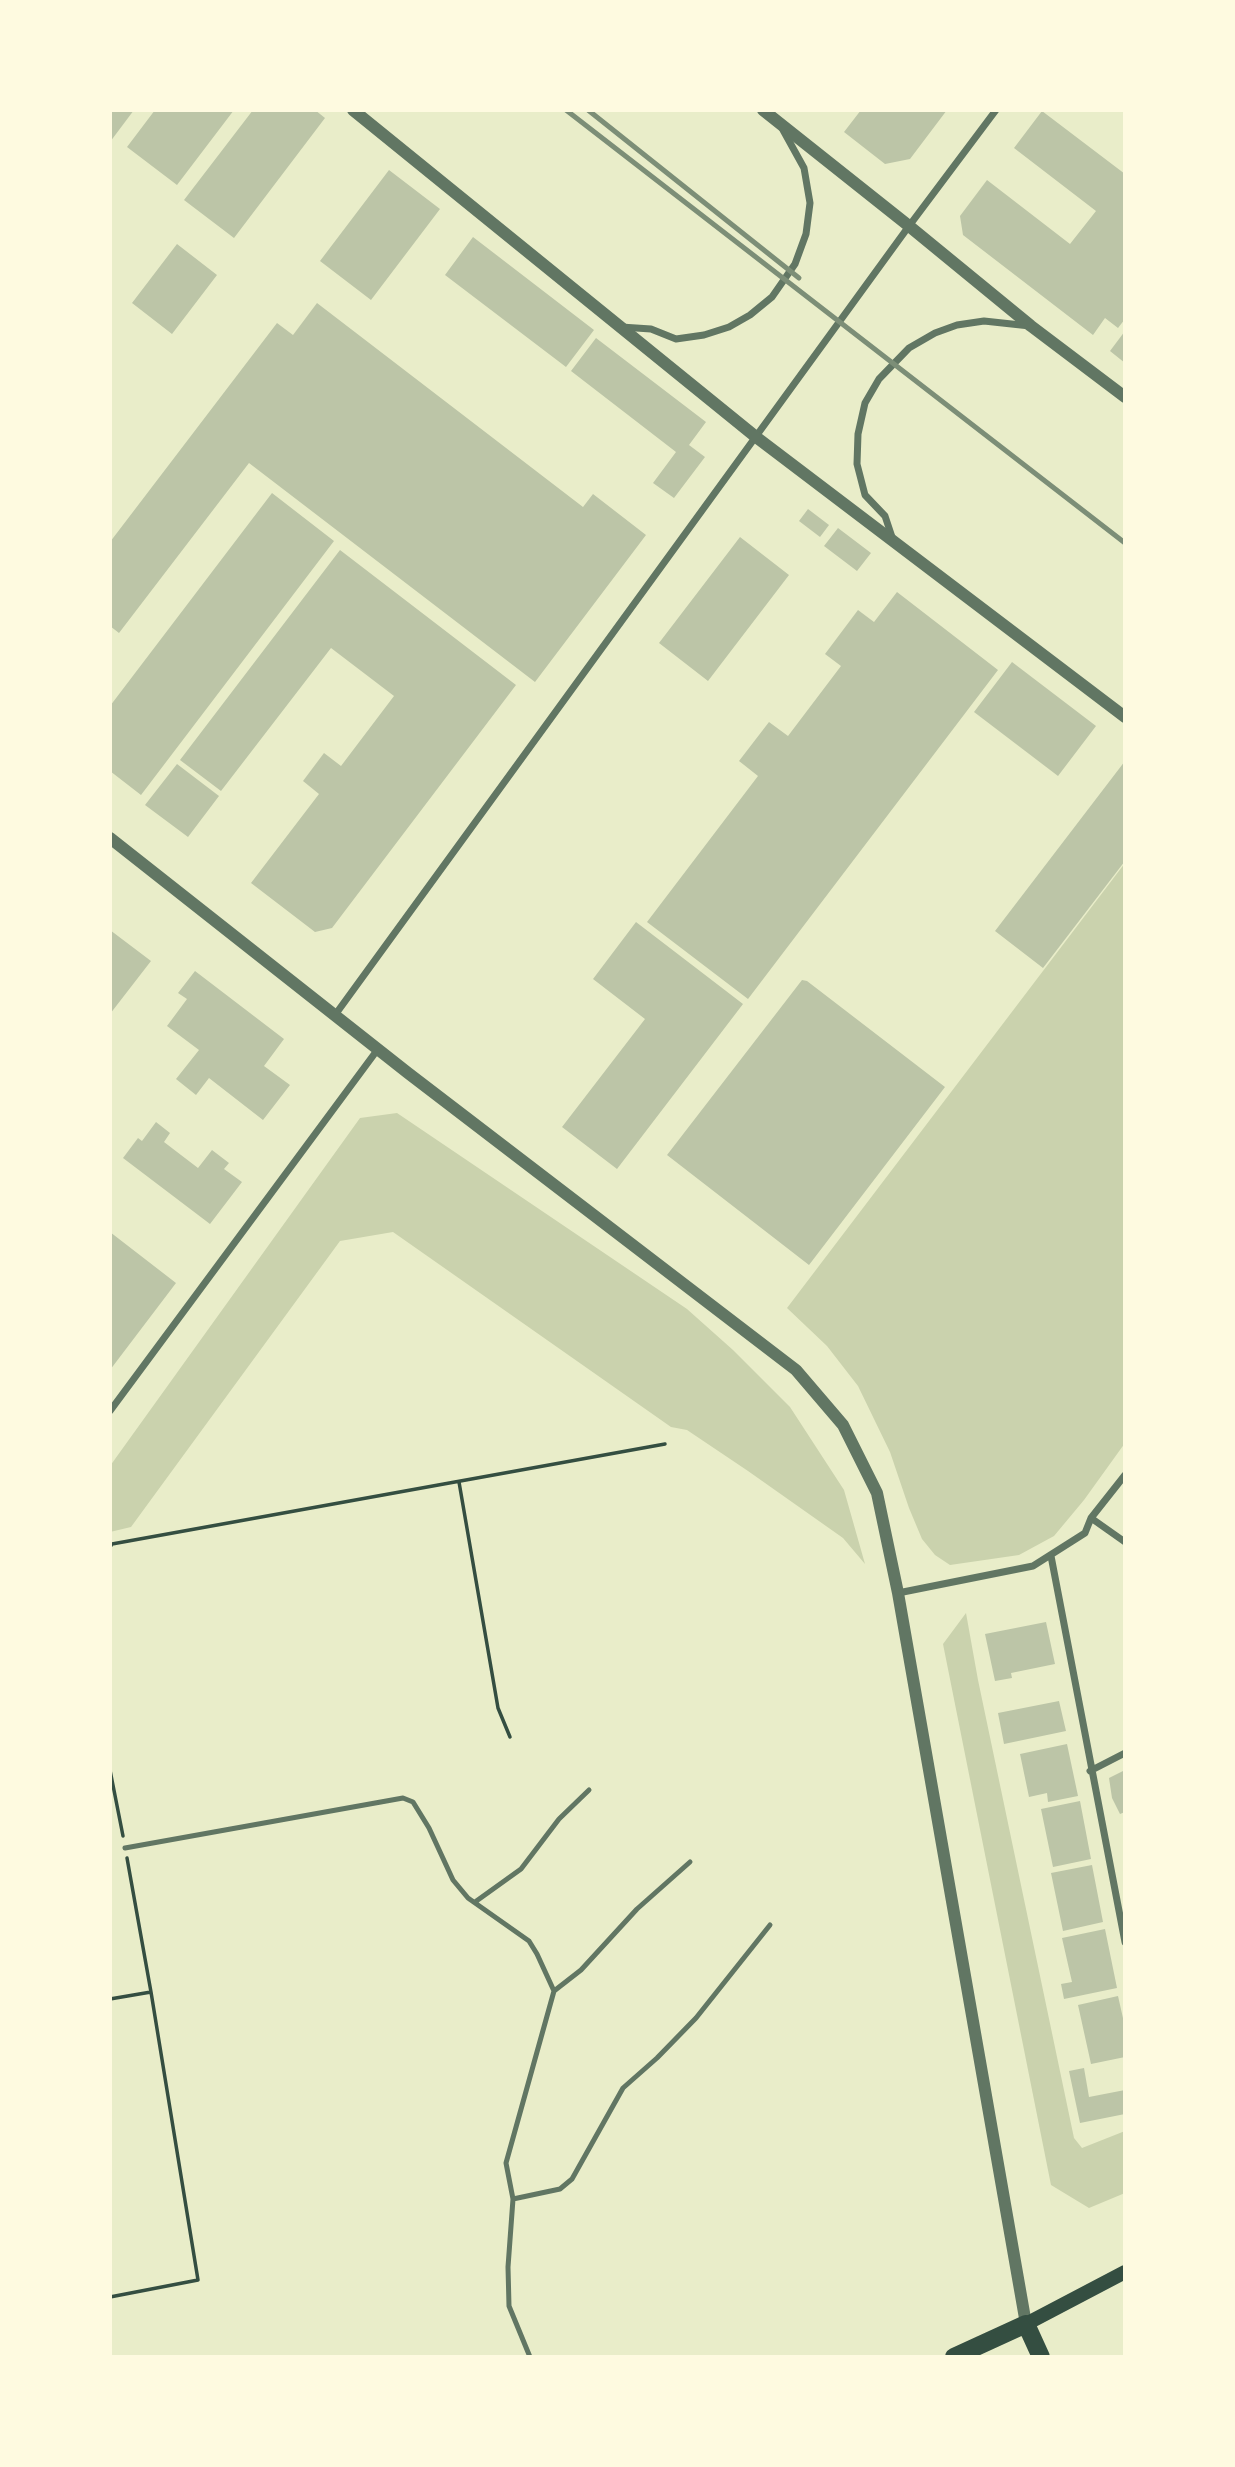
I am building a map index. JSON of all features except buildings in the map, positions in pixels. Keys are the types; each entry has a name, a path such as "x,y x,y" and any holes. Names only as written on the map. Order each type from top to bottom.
{"main road":[{"path":"954,2357 1026,2324 1125,2273"},
{"path":"1026,2324 1041,2357"}],"street":[{"path":"353,110 756,437 1125,718"},
{"path":"763,110 1031,326 1125,397"},
{"path":"335,1015 996,110"},
{"path":"621,327 651,329 676,339 704,335 729,327 750,315 772,297 795,264 806,234 810,203 804,168 780,125"},
{"path":"893,541 885,516 865,495 857,464 858,434 865,403 879,379 909,348 935,333 957,325 984,321 1031,326"},
{"path":"110,838 378,1049 796,1370 843,1425 877,1493 898,1593 1026,2324"},
{"path":"110,1411 378,1049"},
{"path":"898,1593 1033,1566 1085,1533 1091,1518 1125,1475"},
{"path":"1091,1518 1125,1542"},
{"path":"1051,1556 1090,1771 1121,1894 1125,1942"},
{"path":"1090,1771 1125,1753"}],"lane":[{"path":"475,1902 520,1869 559,1819 589,1790"},
{"path":"125,1848 403,1798 413,1802 429,1828 453,1880 468,1898 529,1941 554,1991"},
{"path":"530,2357 509,2306 508,2267 513,2199 506,2163 554,1991 581,1970 637,1909 690,1862"},
{"path":"513,2199 560,2189 572,2179 623,2088 696,2018 770,1925"}],"path":[{"path":"110,1546 665,1444"},
{"path":"459,1482 498,1708 510,1737"},
{"path":"110,1770 152,1992 198,2280 110,2297"},
{"path":"110,2000 152,1992"}],"green space":[{"path":"1125,863 1125,1443 1054,1536 1019,1555 950,1565 935,1555 922,1539 890,1452 858,1386 827,1346 787,1308"},
{"path":"397,1113 687,1309 733,1350 790,1407 844,1490 865,1564 843,1538 748,1471 687,1430 671,1427 393,1232 340,1241 131,1527 110,1532 110,1466 360,1118"},
{"path":"966,1613 1074,2138 1082,2148 1125,2131 1125,2193 1089,2208 1051,2185 943,1644"}],"railway":[{"path":"566,110 1125,543"},
{"path":"588,110 799,278"}]}
